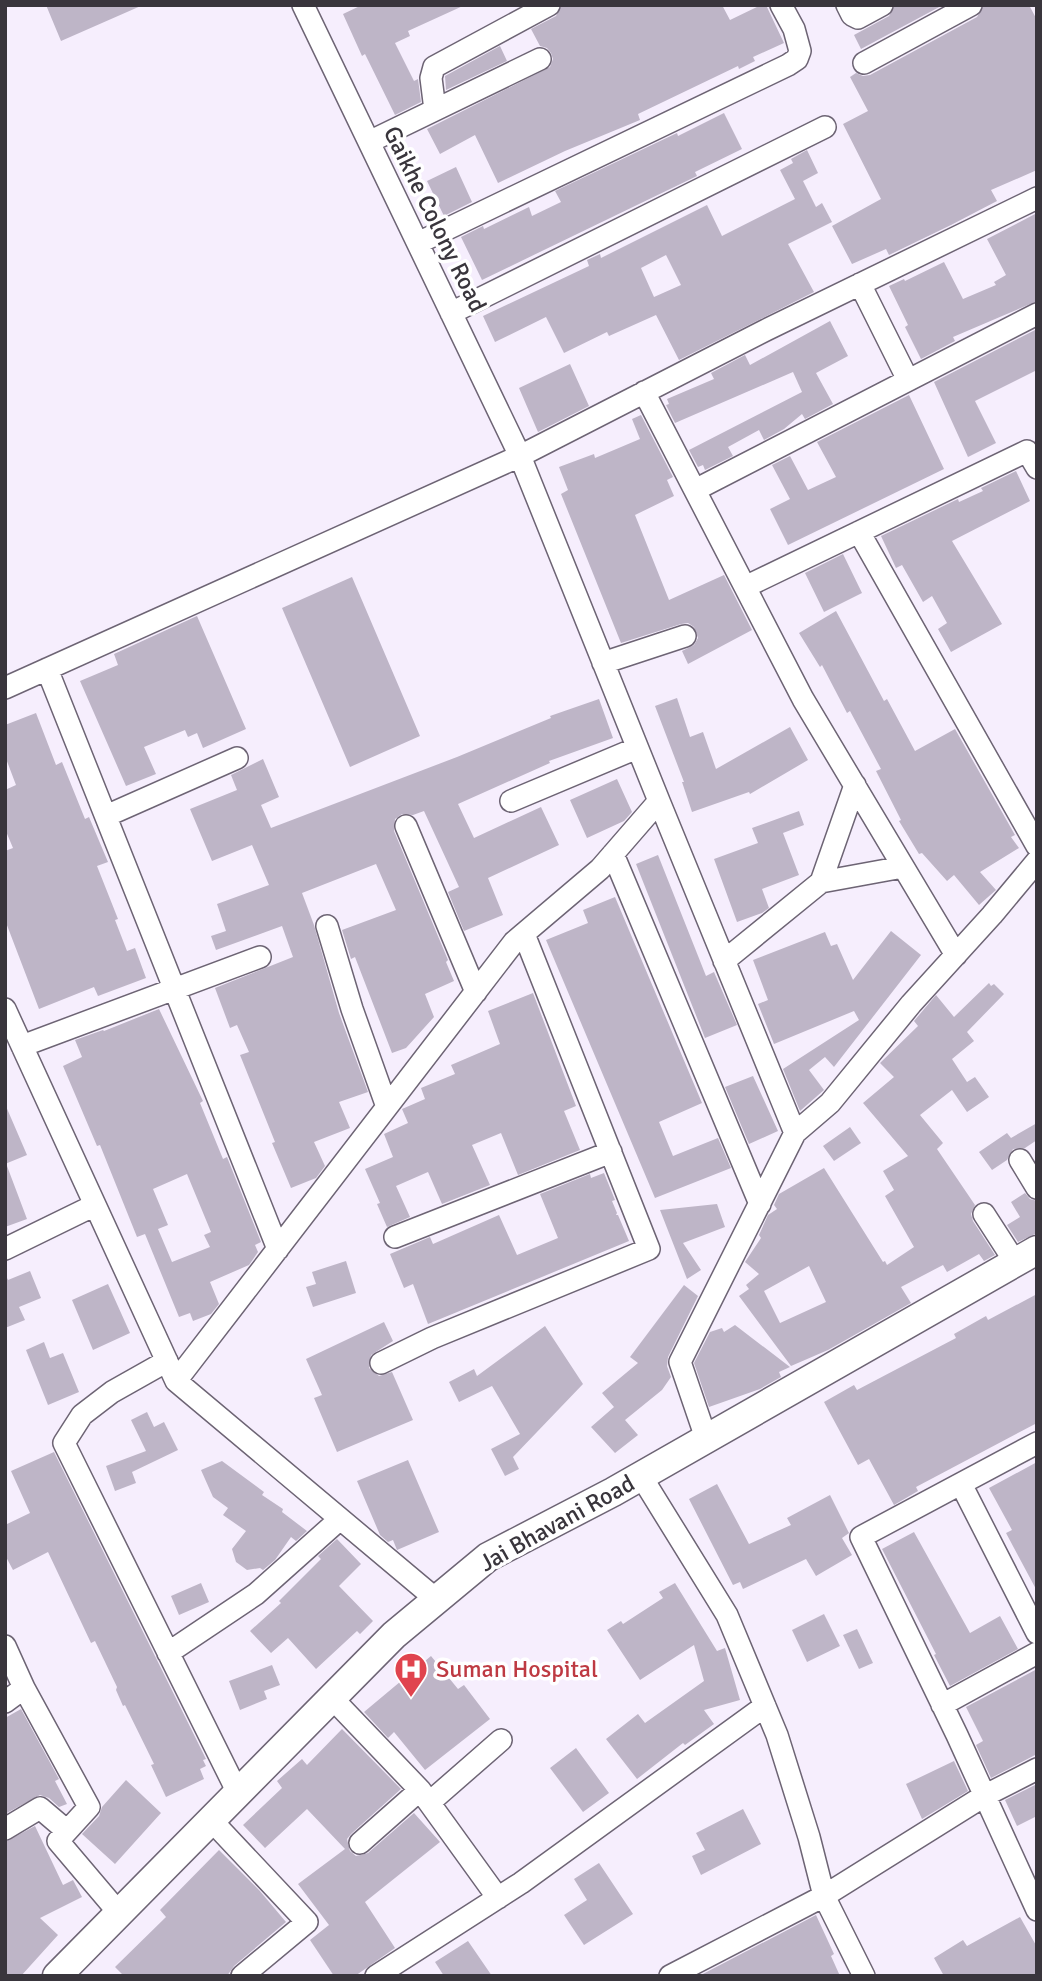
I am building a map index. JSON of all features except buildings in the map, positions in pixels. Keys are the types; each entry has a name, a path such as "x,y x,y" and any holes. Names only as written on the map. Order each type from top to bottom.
{"street":[{"path":"435,110 431,78 434,67 549,5"},
{"path":"418,243 788,65 797,59 800,51 793,29 780,5"},
{"path":"847,5 852,15 858,18 882,5"},
{"path":"864,62 971,5"},
{"name":"Gaikhe Colony Road","path":"307,7 520,456 795,1133"},
{"path":"369,142 540,59"},
{"path":"451,313 825,127"},
{"path":"5,688 520,456 1037,198"},
{"path":"860,284 908,380"},
{"path":"695,489 1037,314"},
{"path":"644,392 803,698 956,955"},
{"path":"745,587 1027,451 1037,468"},
{"path":"859,532 1037,846"},
{"path":"603,663 685,636"},
{"path":"47,669 278,1249"},
{"path":"511,801 637,748"},
{"path":"106,816 237,758"},
{"path":"821,882 855,785"},
{"path":"176,1381 514,942 600,869 659,801"},
{"path":"406,826 475,992"},
{"path":"613,854 760,1204"},
{"path":"706,1438 680,1362 795,1133 830,1103 911,1004 1037,861"},
{"path":"724,961 821,882 903,867"},
{"path":"327,926 352,1009 387,1107"},
{"path":"381,1363 432,1338 649,1249 524,934"},
{"path":"22,1046 260,957"},
{"path":"5,1009 176,1381 437,1600"},
{"path":"395,1237 611,1152"},
{"path":"1020,1160 1037,1188"},
{"path":"5,1249 96,1205"},
{"path":"984,1214 1026,1256"},
{"name":"Jai Bhavani Road","path":"57,1976 394,1635 488,1557 641,1476 1026,1256"},
{"path":"167,1361 111,1392 92,1407 82,1415 64,1443 237,1793"},
{"path":"1037,1443 861,1537 1037,1910"},
{"path":"641,1476 727,1615 777,1735 824,1896 864,1976"},
{"path":"961,1484 1037,1633"},
{"path":"168,1653 256,1594 340,1518"},
{"path":"5,1646 24,1688 89,1807 58,1841 119,1913"},
{"path":"942,1705 1037,1653"},
{"path":"5,1702 24,1688"},
{"path":"332,1698 425,1796 498,1898"},
{"path":"376,1976 498,1898 765,1706"},
{"path":"360,1843 501,1740"},
{"path":"678,1974 824,1896 984,1796 1037,1769"},
{"path":"5,1829 40,1808 67,1831"},
{"path":"211,1820 307,1922 242,1976"}],"place":[{"name":"Suman Hospital","path":"411,1699"}]}
